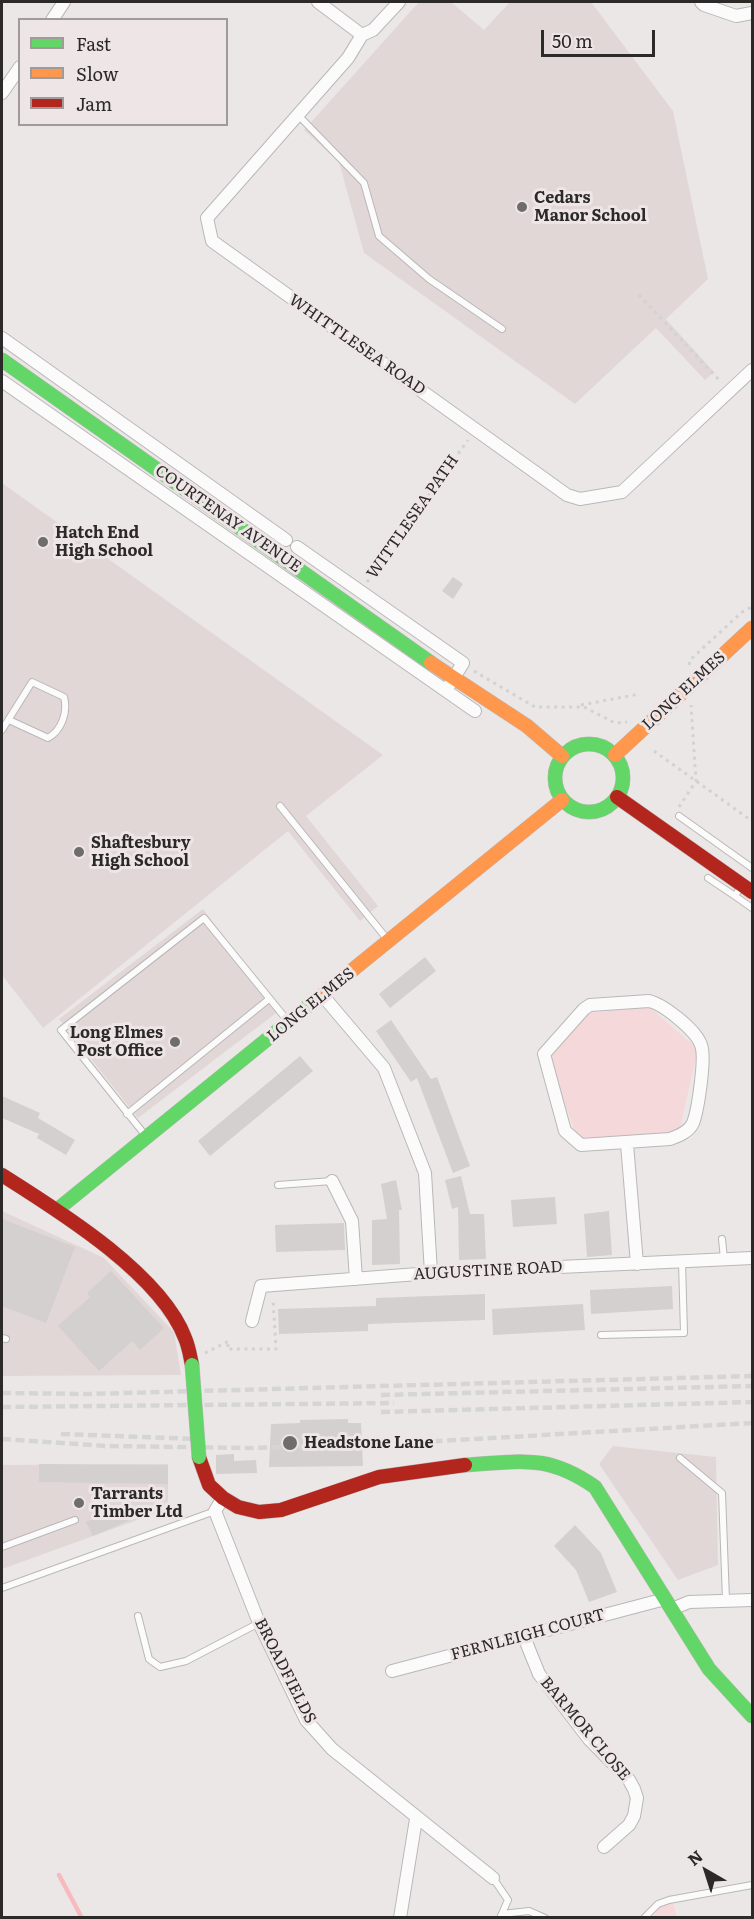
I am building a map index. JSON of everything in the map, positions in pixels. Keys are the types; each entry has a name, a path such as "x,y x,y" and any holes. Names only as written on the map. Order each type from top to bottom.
{"street":[{"path":"53,18 64,2"},
{"path":"318,2 362,35"},
{"name":"WHITTLESEA ROAD","path":"399,2 373,30 362,35 348,58 207,218 212,241 567,495 580,499 622,492 753,370"},
{"path":"701,2 736,16 753,13"},
{"path":"2,93 18,70"},
{"name":"COURTENAY AVENUE","path":"2,338 286,540"},
{"name":"COURTENAY AVENUE","path":"2,360 453,678 527,726 561,756"},
{"name":"COURTENAY AVENUE","path":"2,381 46,414 270,567 474,711"},
{"path":"46,414 56,400"},
{"path":"260,541 267,526"},
{"name":"COURTENAY AVENUE","path":"297,547 463,663"},
{"path":"270,567 279,555"},
{"path":"308,575 317,561"},
{"name":"LONG ELMES","path":"615,755 753,628"},
{"path":"447,691 463,663"},
{"path":"591,743 602,746 615,755 623,776 617,797 605,808 594,812 571,808 556,790 554,778 561,756 580,744 591,743"},
{"path":"617,797 714,865 743,891"},
{"name":"LONG ELMES","path":"58,1209 562,800"},
{"path":"323,996 384,1068 426,1173 431,1273"},
{"path":"649,1001 658,1003 693,1033 701,1045 703,1062 692,1124 683,1133 670,1139 627,1144 580,1145 572,1139 565,1131 544,1054 590,1005 649,1001"},
{"path":"627,1144 637,1264"},
{"path":"2,1175 58,1209 129,1267 176,1316 192,1349 199,1456 209,1485 223,1498 238,1507 259,1512 281,1510 402,1472 536,1461 570,1470 595,1487 709,1669 753,1716"},
{"path":"332,1181 352,1221 356,1279"},
{"name":"AUGUSTINE ROAD","path":"252,1321 261,1286 431,1273 753,1258"},
{"path":"215,1511 223,1498"},
{"name":"BROADFIELDS","path":"215,1511 259,1623 306,1720 332,1749 416,1819 493,1878"},
{"name":"FERNLEIGH COURT","path":"392,1671 524,1637 668,1604 753,1600"},
{"name":"BARMOR CLOSE","path":"524,1637 539,1674 589,1739 629,1780 634,1789 636,1798 634,1816 629,1825 604,1847"},
{"path":"400,1917 416,1819"}],"lane":[{"path":"297,114 364,183 379,236 429,279 501,329"},
{"path":"2,730 32,682 64,697 67,707 57,733 48,738 9,720"},
{"path":"280,806 389,942"},
{"path":"678,812 753,868"},
{"path":"714,865 726,849"},
{"path":"708,878 743,891 753,908"},
{"path":"146,1137 61,1030 204,918 290,1023"},
{"path":"127,1114 269,999"},
{"path":"278,1185 332,1181"},
{"path":"722,1239 724,1260"},
{"path":"602,1335 684,1333 682,1262"},
{"path":"680,1458 722,1493 726,1601"},
{"path":"2,1588 215,1511"},
{"path":"2,1547 75,1520"},
{"path":"138,1616 149,1659 160,1667 186,1660 259,1623"},
{"path":"493,1878 508,1900 501,1916"},
{"path":"644,1917 658,1904 669,1900 753,1885"},
{"path":"501,1916 530,1911 545,1917"}],"path":[{"path":"639,295 730,391"},
{"name":"WITTLESEA PATH","path":"361,591 476,429"},
{"path":"463,663 535,707 579,706 640,694"},
{"path":"678,812 696,782 691,704 682,693"},
{"path":"579,706 622,724 632,720"},
{"path":"654,751 753,821"},
{"path":"204,1353 224,1343"}],"shaded area":[{"name":"Cedars Manor School","path":"419,2 451,2 484,30 510,2 591,2 673,111 708,279 666,319 714,372 705,380 656,328 575,404 364,253 339,162 304,130"},
{"path":"2,483 383,755 306,816 378,906 360,921 288,831 43,1028 2,975"},
{"path":"203,909 280,1010 138,1118 59,1019"},
{"path":"649,1007 698,1049 679,1133 577,1138 549,1058 589,1013"},
{"path":"2,1211 104,1258 174,1332 181,1375 2,1376"},
{"path":"613,1446 716,1457 718,1565 678,1580 599,1464"},
{"path":"168,1464 168,1509 2,1569 2,1465"},
{"path":"670,1893 677,1917 653,1917"}],"building":[{"path":"453,577 463,584 453,599 442,591"},
{"path":"425,957 436,971 390,1008 379,994"},
{"path":"391,1020 431,1079 437,1077 470,1166 453,1173 417,1078 411,1082 376,1031"},
{"path":"300,1056 313,1071 210,1156 198,1141"},
{"path":"2,1096 40,1113 38,1118 75,1140 66,1155 37,1138 39,1134 2,1118"},
{"path":"461,1176 470,1214 484,1214 486,1259 459,1260 458,1207 452,1209 445,1180"},
{"path":"396,1180 402,1210 399,1210 400,1264 372,1265 372,1220 387,1219 381,1184"},
{"path":"555,1197 557,1224 513,1227 511,1200"},
{"path":"609,1211 612,1255 587,1257 584,1214"},
{"path":"2,1219 75,1247 46,1323 2,1306"},
{"path":"344,1223 345,1250 276,1252 275,1225"},
{"path":"111,1271 164,1328 140,1350 132,1341 99,1371 58,1326 90,1297 87,1293"},
{"path":"672,1286 673,1309 591,1314 590,1290"},
{"path":"485,1294 485,1320 368,1324 368,1331 279,1334 278,1309 376,1306 376,1298"},
{"path":"583,1304 585,1330 493,1335 492,1309"},
{"path":"348,1419 348,1423 361,1423 363,1466 269,1467 271,1424 300,1423 300,1420"},
{"path":"234,1454 234,1461 256,1460 257,1473 216,1474 216,1455"},
{"path":"39,1464 168,1465 168,1484 39,1482"},
{"path":"125,1505 132,1519 93,1536 86,1522"},
{"path":"575,1525 601,1553 617,1592 589,1602 576,1570 554,1546"}],"waterway":[{"path":"59,1875 82,1918"}],"railway":[{"path":"2,1393 89,1394 752,1376"},
{"path":"381,1395 752,1386"},
{"path":"381,1412 752,1402"},
{"path":"2,1407 394,1403"},
{"path":"2,1439 107,1446 251,1448 422,1442 752,1423"},
{"path":"61,1434 199,1439"}],"traffic: fast":[{"path":"2,360 431,663"},
{"path":"596,744 608,750 617,759 623,771 623,778 621,791 613,802 596,812 582,812 565,802 557,791 555,771 565,754 576,746 596,744"},
{"path":"58,1209 318,998"},
{"path":"192,1365 199,1457"},
{"path":"465,1465 518,1462 547,1464 578,1476 595,1487 709,1669 752,1716"}],"traffic: slow":[{"path":"615,755 752,628"},
{"path":"431,663 527,726 562,756"},
{"path":"318,998 562,800"}],"traffic: jam":[{"path":"617,797 752,892"},
{"path":"2,1175 79,1226 132,1268 173,1314 186,1341 192,1365"},
{"path":"199,1457 209,1485 223,1498 238,1507 259,1512 281,1510 379,1477 465,1465"}],"place":[{"name":"Cedars Manor School","path":"522,207"},
{"name":"Hatch End High School","path":"43,542"},
{"name":"Shaftesbury High School","path":"79,852"},
{"name":"Long Elmes Post Office","path":"175,1042"},
{"name":"Headstone Lane","path":"290,1443"},
{"name":"Tarrants Timber Ltd","path":"79,1503"}]}
